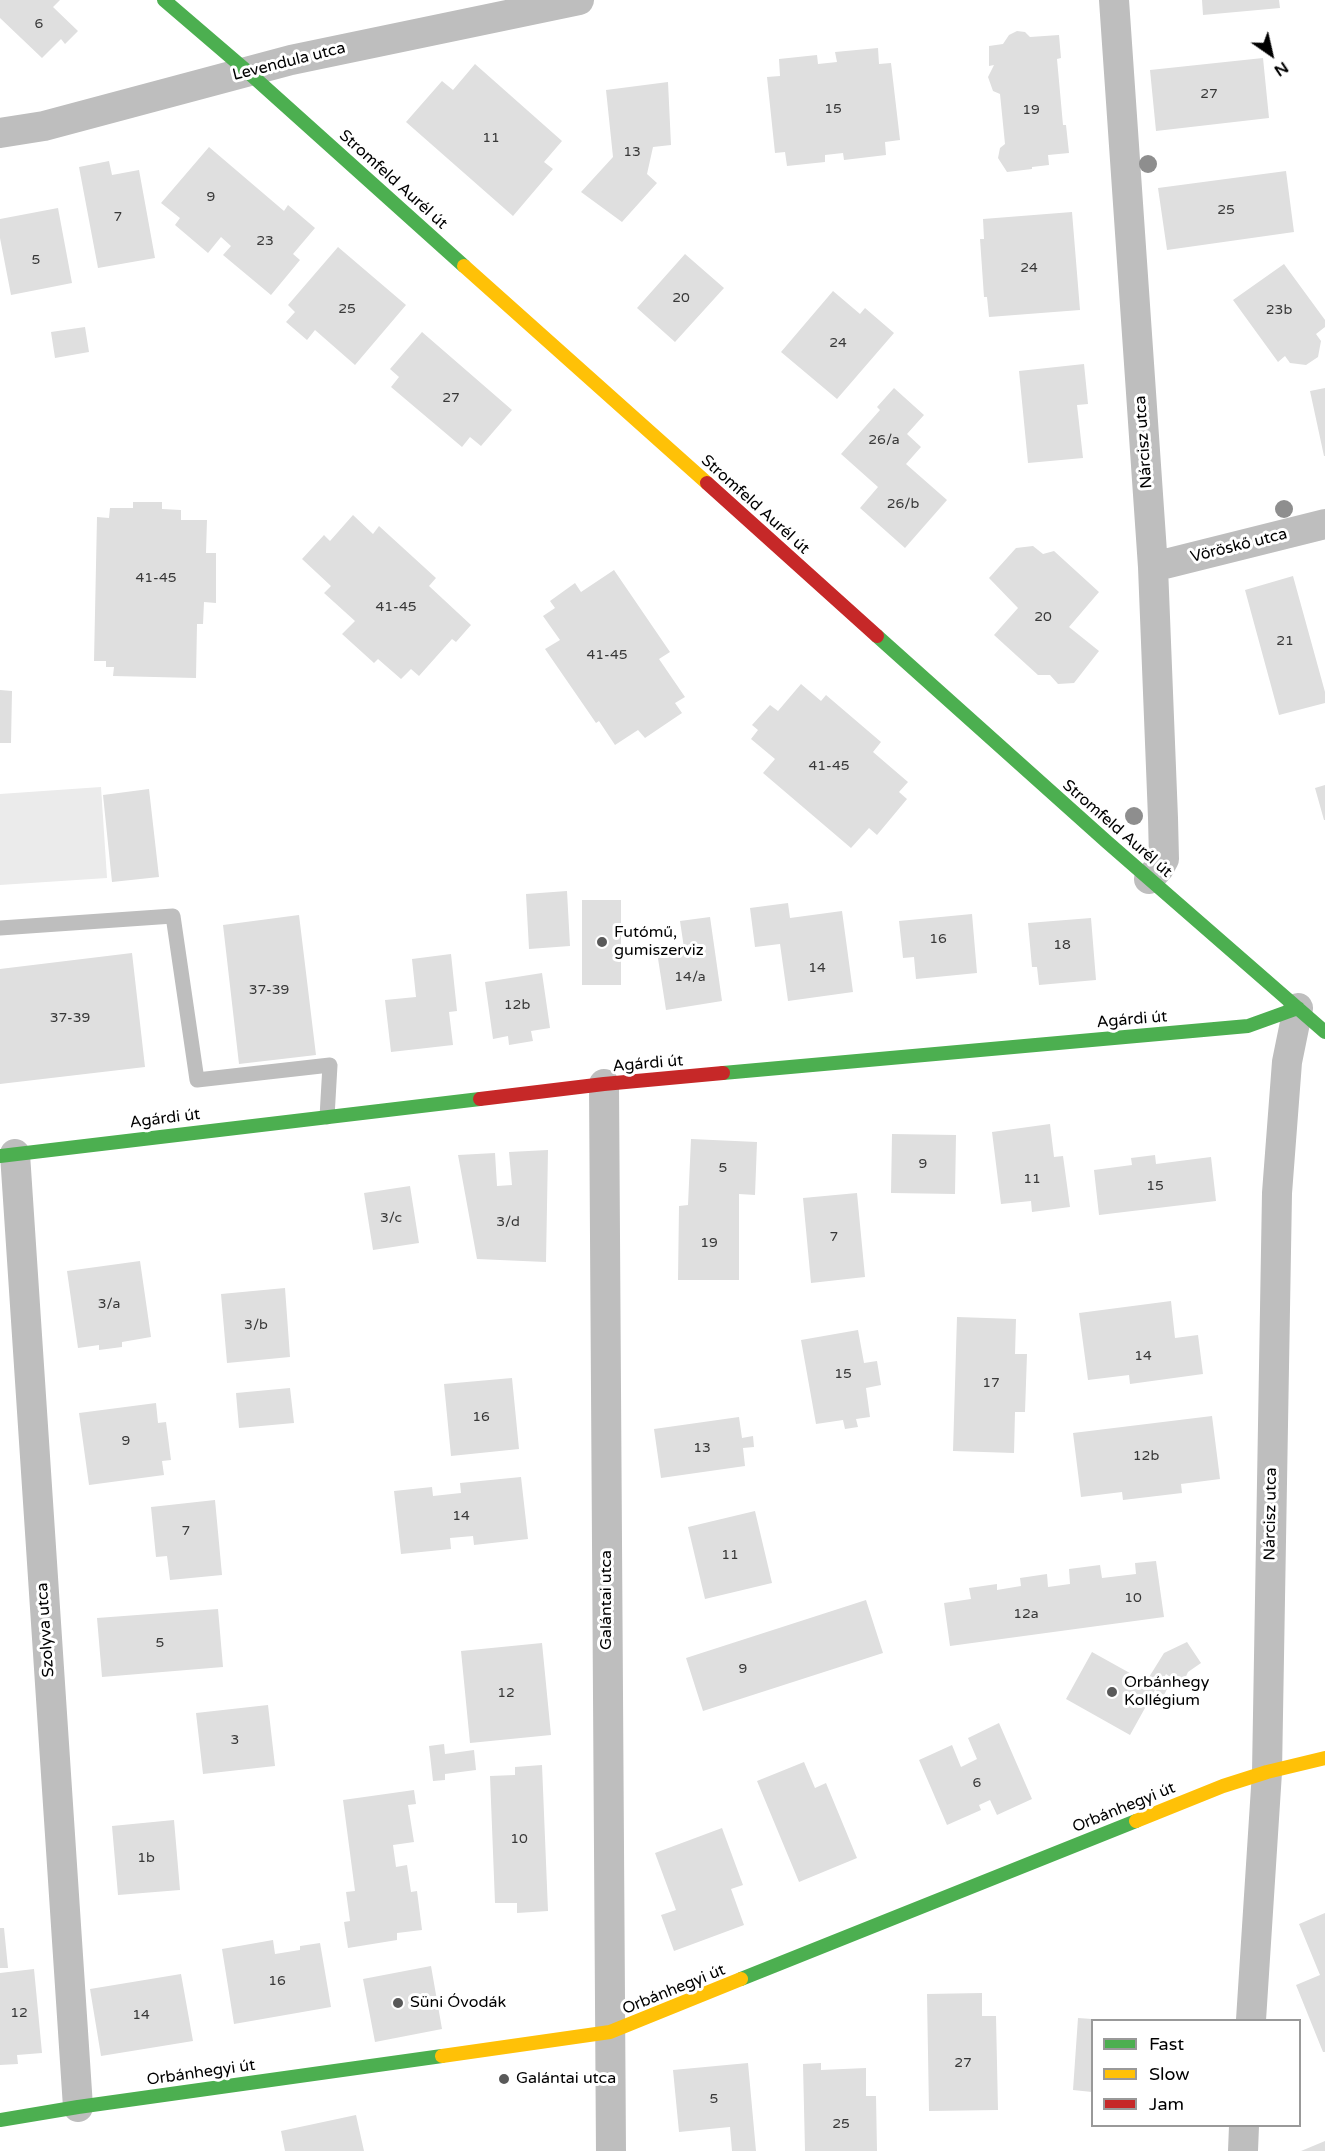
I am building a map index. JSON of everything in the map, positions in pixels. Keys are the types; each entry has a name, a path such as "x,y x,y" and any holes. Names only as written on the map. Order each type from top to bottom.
{"street":[{"name":"Stromfeld Aurél út","path":"164,0 248,72 1149,879 1325,1032"},
{"name":"Levendula utca","path":"0,133 44,126 291,60 579,0"},
{"name":"Nárcisz utca","path":"1114,0 1153,567 1164,859 1149,879"},
{"name":"Vöröskő utca","path":"1153,567 1325,524"},
{"name":"Nárcisz utca","path":"1251,2019 1267,1772 1277,1193 1287,1062 1298,1008"},
{"name":"Agárdi út","path":"7,1155 604,1084 1248,1026 1298,1008"},
{"name":"Galántai utca","path":"604,1084 610,2151"},
{"name":"Szolyva utca","path":"7,1155 78,2107"},
{"name":"Orbánhegyi út","path":"0,2120 610,2032 1223,1786 1267,1772 1325,1758"},
{"path":"1243,2151 1244,2127"}],"lane":[{"path":"0,928 173,916 197,1080 330,1065 327,1117"}],"shaded area":[{"path":"101,787 107,878 0,885 0,794"}],"building":[{"path":"0,0 60,0 53,7 78,31 65,44 61,39 42,58 0,18"},
{"path":"1202,0 1279,0 1280,8 1203,15"},
{"path":"1017,31 1025,32 1030,37 1059,35 1061,58 1057,59 1063,125 1066,125 1069,153 1048,155 1049,165 1007,172 998,158 1000,148 1005,144 1000,94 993,91 988,77 994,65 989,66 989,46 1003,44 1009,35"},
{"path":"878,48 879,64 891,63 900,140 885,142 886,155 844,160 843,153 825,155 825,162 787,166 785,152 775,153 767,77 780,76 779,59 817,55 818,64 837,62 835,52"},
{"path":"1263,58 1269,118 1156,131 1150,70"},
{"path":"475,64 562,141 544,162 553,169 513,216 406,122 442,81 453,90"},
{"path":"668,82 671,145 653,147 647,174 657,183 622,222 581,192 613,157 606,90"},
{"path":"209,147 284,211 288,205 315,228 293,254 300,260 271,295 223,255 231,246 221,237 208,253 175,225 180,218 161,203"},
{"path":"109,161 112,175 139,170 155,258 98,268 79,167"},
{"path":"1286,171 1294,232 1167,250 1158,188"},
{"path":"58,208 72,283 11,295 0,238 0,219"},
{"path":"1072,212 1080,310 989,317 987,297 984,297 980,239 984,239 983,219"},
{"path":"338,247 406,305 355,365 315,330 307,340 286,322 295,312 288,305"},
{"path":"685,254 724,288 675,342 637,308"},
{"path":"1284,264 1325,320 1325,327 1316,334 1321,341 1318,357 1306,365 1290,363 1285,356 1278,362 1233,300"},
{"path":"833,291 860,314 865,308 894,333 837,399 781,352"},
{"path":"85,327 89,352 55,358 51,332"},
{"path":"422,332 512,410 481,446 470,437 462,447 391,387 399,377 390,369"},
{"path":"1084,364 1088,404 1077,405 1083,458 1028,463 1019,371"},
{"path":"894,388 924,415 907,434 921,447 906,464 947,500 905,548 860,508 878,487 841,454 880,410 877,407"},
{"path":"1325,388 1325,456 1324,456 1310,391"},
{"path":"133,502 162,502 162,509 181,510 181,520 207,520 206,553 216,553 216,603 204,602 203,624 197,624 196,678 113,676 114,667 106,667 106,661 94,661 97,517 109,518 110,508 133,508"},
{"path":"353,515 373,534 379,526 436,578 429,586 471,625 456,642 452,639 419,676 411,669 401,679 378,659 374,663 342,634 355,621 324,593 331,586 302,559 324,535 330,541"},
{"path":"1033,546 1043,554 1054,551 1099,592 1069,627 1099,651 1074,683 1058,684 1050,675 1038,675 994,635 1018,608 989,578 1016,548"},
{"path":"614,570 670,652 659,659 685,697 675,703 682,713 645,738 638,730 615,745 599,721 596,723 545,649 560,640 543,616 555,608 550,601 575,583 581,592"},
{"path":"1293,576 1325,692 1325,703 1279,715 1245,590"},
{"path":"801,684 821,701 826,695 881,742 873,752 908,782 899,792 907,799 877,835 869,828 851,848 763,773 775,759 751,739 758,730 752,725 770,705 778,711"},
{"path":"0,690 12,691 11,743 0,743"},
{"path":"1325,785 1325,820 1324,820 1315,788"},
{"path":"149,789 159,877 112,882 103,795"},
{"path":"567,891 570,946 529,949 526,894"},
{"name":"Futómű, gumiszerviz","path":"582,900 621,900 621,985 582,985"},
{"path":"788,903 790,918 842,911 853,992 788,1001 780,944 755,947 750,908"},
{"path":"972,914 977,973 916,979 914,957 903,958 899,921"},
{"path":"299,915 316,1055 239,1064 223,925"},
{"path":"710,917 722,1001 666,1010 657,952 684,948 680,921"},
{"path":"1091,918 1096,980 1039,985 1037,967 1032,967 1028,923"},
{"path":"132,953 145,1067 0,1084 0,969"},
{"path":"451,954 457,1011 449,1012 453,1045 391,1052 385,1000 416,997 412,959"},
{"path":"542,973 550,1028 531,1031 533,1041 509,1045 508,1036 493,1039 485,982"},
{"path":"1050,1124 1054,1157 1063,1156 1070,1207 1032,1212 1031,1201 1001,1204 992,1132"},
{"path":"892,1134 956,1135 955,1194 891,1193"},
{"path":"691,1139 757,1142 755,1195 739,1194 739,1280 678,1280 679,1206 688,1205"},
{"path":"548,1150 546,1262 477,1259 458,1155 495,1153 497,1186 512,1185 509,1152"},
{"path":"1155,1155 1156,1164 1211,1157 1216,1201 1099,1215 1094,1170 1132,1165 1131,1158"},
{"path":"410,1186 419,1243 373,1250 364,1193"},
{"path":"857,1193 865,1277 811,1283 803,1198"},
{"path":"140,1261 151,1337 122,1342 122,1347 99,1350 99,1345 78,1348 67,1271"},
{"path":"285,1288 290,1357 227,1363 221,1294"},
{"path":"1171,1301 1175,1338 1198,1335 1203,1374 1130,1384 1129,1375 1088,1380 1079,1313"},
{"path":"957,1317 1016,1319 1015,1354 1027,1354 1025,1412 1015,1412 1014,1453 953,1451"},
{"path":"858,1330 864,1363 877,1361 881,1385 866,1388 870,1417 856,1419 858,1427 845,1429 843,1420 816,1424 801,1340"},
{"path":"512,1378 519,1449 451,1456 444,1384"},
{"path":"290,1388 294,1423 239,1428 236,1393"},
{"path":"156,1403 158,1423 166,1422 171,1460 162,1461 164,1475 89,1485 79,1413"},
{"path":"1212,1416 1220,1479 1181,1484 1182,1493 1123,1500 1122,1492 1081,1497 1073,1433"},
{"path":"739,1417 742,1438 753,1436 754,1447 743,1448 745,1466 661,1478 654,1429"},
{"path":"521,1477 528,1539 474,1545 473,1536 450,1538 451,1549 401,1554 394,1491 432,1487 433,1496 461,1493 460,1483"},
{"path":"215,1500 222,1575 170,1580 167,1556 156,1557 151,1507"},
{"path":"755,1511 772,1583 705,1599 688,1527"},
{"path":"1156,1561 1164,1617 950,1646 944,1603 971,1599 969,1588 997,1584 997,1590 1021,1586 1020,1578 1047,1574 1048,1587 1070,1584 1069,1569 1100,1565 1102,1578 1136,1574 1135,1563"},
{"path":"866,1600 883,1653 703,1711 686,1658"},
{"path":"218,1609 223,1667 102,1677 97,1618"},
{"name":"Orbánhegy Kollégium","path":"1187,1642 1201,1663 1188,1672 1182,1685 1166,1674 1160,1685 1167,1689 1164,1695 1155,1690 1130,1735 1066,1699 1092,1652 1146,1682 1164,1653"},
{"path":"542,1643 551,1735 470,1743 461,1651"},
{"path":"268,1705 275,1766 203,1774 196,1713"},
{"path":"999,1723 1032,1799 997,1815 990,1800 979,1805 981,1810 947,1825 919,1760 952,1745 961,1767 977,1759 968,1738"},
{"path":"444,1744 445,1754 474,1750 476,1770 445,1774 445,1780 433,1781 429,1746"},
{"path":"804,1762 815,1788 826,1783 857,1858 799,1882 757,1781"},
{"path":"542,1765 548,1911 517,1913 517,1903 495,1903 490,1776 515,1775 515,1767"},
{"path":"414,1790 416,1804 408,1805 414,1842 393,1845 396,1867 407,1865 411,1892 417,1891 422,1930 397,1933 397,1940 348,1948 344,1922 350,1921 346,1892 355,1891 343,1800"},
{"path":"174,1820 180,1890 118,1895 112,1826"},
{"path":"722,1828 743,1885 731,1889 744,1925 674,1951 661,1915 676,1910 655,1853"},
{"path":"1325,1913 1325,2052 1323,2052 1296,1985 1320,1975 1299,1924"},
{"path":"0,1928 4,1928 8,1968 0,1968"},
{"path":"273,1940 275,1954 300,1950 300,1946 320,1943 331,2007 234,2024 222,1949"},
{"path":"431,1966 442,2029 375,2042 363,1979"},
{"path":"34,1969 42,2053 17,2055 18,2064 0,2065 0,1973"},
{"path":"181,1974 193,2041 101,2056 90,1989"},
{"path":"982,1993 982,2016 996,2016 998,2110 929,2111 927,1994"},
{"path":"1078,2018 1092,2019 1091,2092 1073,2090"},
{"path":"748,2063 756,2151 732,2151 730,2127 679,2132 673,2070"},
{"path":"821,2063 821,2070 866,2068 866,2096 876,2096 877,2151 805,2151 803,2064"},
{"path":"356,2115 364,2151 285,2151 281,2131"},
{"path":"1325,2141 1325,2151 1301,2151"}],"traffic: fast":[{"path":"164,0 248,72 464,266"},
{"path":"877,636 1107,842 1325,1032"},
{"path":"723,1073 1248,1026 1298,1008"},
{"path":"0,1156 480,1099"},
{"path":"741,1979 1136,1821"},
{"path":"0,2120 442,2056"}],"traffic: slow":[{"path":"464,266 707,483"},
{"path":"1136,1821 1223,1786 1267,1772 1325,1758"},
{"path":"442,2056 610,2032 741,1979"}],"traffic: jam":[{"path":"707,483 877,636"},
{"path":"480,1099 723,1073"}],"place":[{"name":"Futómű, gumiszerviz","path":"602,942"},
{"name":"Orbánhegy Kollégium","path":"1112,1692"},
{"name":"Süni Óvodák","path":"398,2003"},
{"name":"Galántai utca","path":"504,2079"}]}
